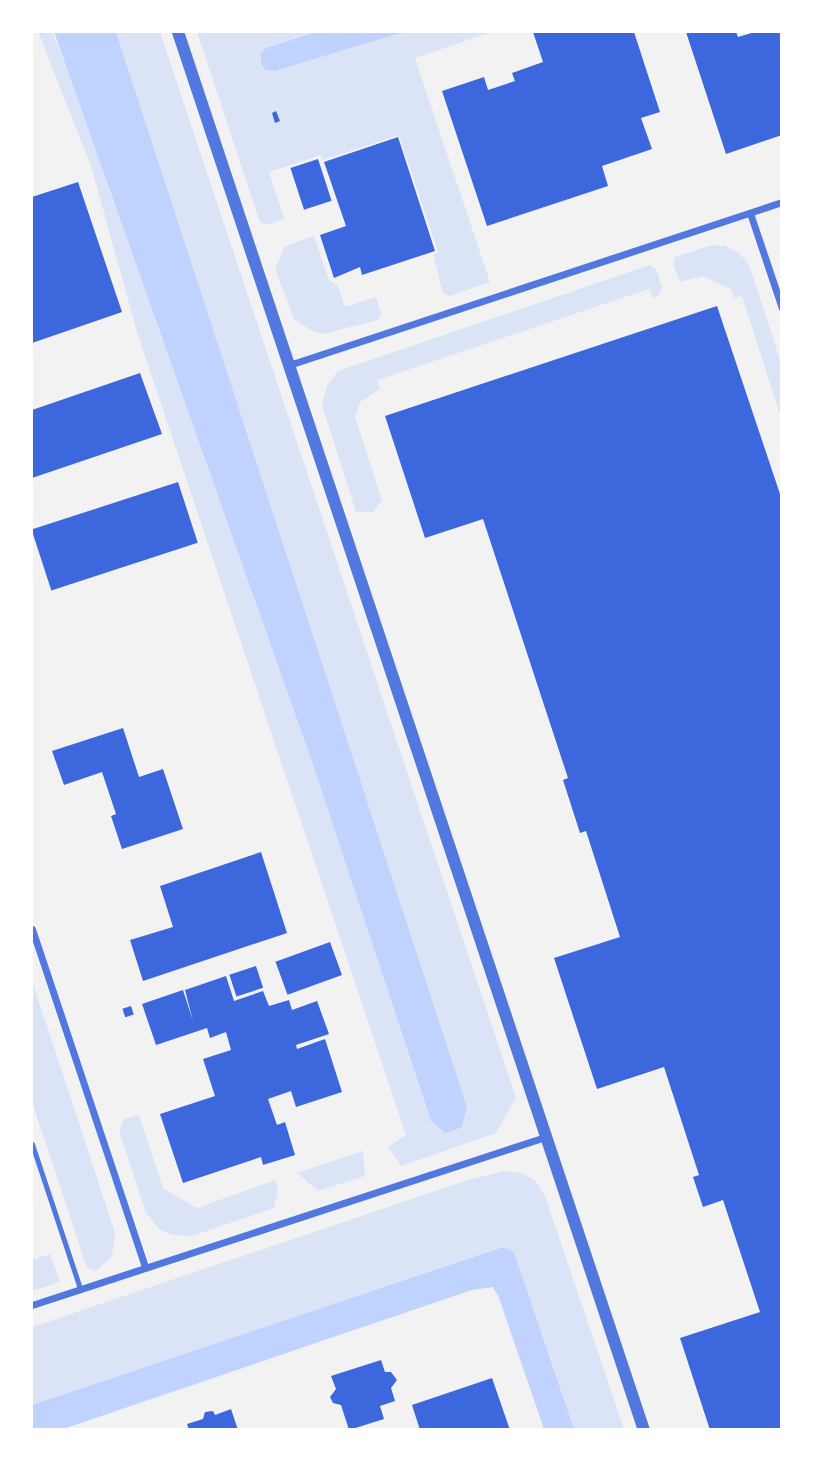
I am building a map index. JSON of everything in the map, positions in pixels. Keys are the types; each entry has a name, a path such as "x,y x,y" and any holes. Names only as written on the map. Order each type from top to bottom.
{"street":[{"path":"178,32 644,1430"},
{"path":"289,365 782,202"},
{"path":"750,213 782,307"},
{"path":"32,929 145,1266"},
{"path":"32,1305 545,1137"}],"lane":[{"path":"32,1144 80,1288"}],"shaded area":[{"path":"38,32 52,32 65,63 311,759 431,1121 445,1133 462,1127 467,1107 116,32 160,32 516,1098 496,1133 401,1166 388,1147 406,1135 137,332 91,166"},
{"path":"197,32 316,32 266,48 275,71 404,32 492,32 415,58 490,282 450,296 443,293 433,254 438,252 399,135 323,160 321,155 269,172 284,219 267,225 260,222"},
{"path":"314,236 329,280 338,286 345,307 376,297 381,313 378,320 323,334 312,331 294,319 275,269 285,246"},
{"path":"712,245 725,246 736,251 746,260 752,273 781,363 781,418 742,296 734,298 732,290 703,276 680,282 673,264 675,257"},
{"path":"650,265 657,270 662,288 659,295 653,298 649,289 377,380 380,389 360,402 355,417 382,500 373,512 356,512 322,405 327,386 338,371"},
{"path":"32,980 115,1233 112,1256 96,1271 87,1268 32,1102"},
{"path":"139,1115 163,1188 197,1208 276,1180 278,1190 274,1208 192,1236 172,1235 159,1229 146,1213 119,1131 124,1119"},
{"path":"363,1151 365,1176 318,1191 297,1173"},
{"path":"504,1171 521,1173 536,1181 545,1196 624,1429 574,1429 514,1252 503,1247 32,1405 32,1327 468,1180"},
{"path":"50,1254 60,1282 32,1291 32,1260"}],"water":[{"path":"54,32 116,32 467,1107 462,1127 455,1130 445,1133 431,1121 311,759"},
{"path":"316,32 404,32 275,71 266,70 261,64 261,53 266,48"},
{"path":"503,1247 514,1252 574,1429 544,1429 493,1287 472,1290 63,1429 32,1429 32,1405"}],"building":[{"path":"533,32 634,32 660,112 641,118 652,149 602,166 608,186 487,226 442,91 484,77 488,90 515,81 512,73 543,62"},
{"path":"686,32 736,32 738,37 755,32 782,32 782,135 726,154"},
{"path":"276,111 280,121 275,123 272,113"},
{"path":"398,137 435,251 362,275 360,267 334,278 320,235 346,226 324,162"},
{"path":"318,159 332,201 304,210 290,168"},
{"path":"78,182 122,312 32,343 32,197"},
{"path":"717,306 782,500 782,1430 710,1430 680,1338 760,1312 723,1200 703,1207 693,1177 699,1175 664,1067 597,1089 554,958 620,937 586,831 580,833 563,780 568,778 483,519 425,538 385,416"},
{"path":"140,373 162,434 32,478 32,410"},
{"path":"178,482 198,543 51,590 32,529"},
{"path":"123,728 139,777 163,769 183,829 122,849 111,816 116,814 102,772 64,785 52,751"},
{"path":"261,852 287,933 143,981 130,940 173,927 160,886"},
{"path":"330,942 342,975 287,995 275,962"},
{"path":"256,966 263,988 236,997 229,975"},
{"path":"226,976 234,1001 263,991 269,1006 289,1000 292,1010 317,1001 329,1034 296,1045 297,1049 325,1039 342,1092 296,1107 291,1091 268,1099 277,1125 285,1122 295,1155 263,1165 261,1157 183,1183 160,1114 215,1096 203,1059 231,1050 226,1032 210,1038 207,1028 156,1045 142,1004 183,990 193,1021 185,990"},
{"path":"131,1006 134,1015 125,1017 122,1009"},
{"path":"381,1360 385,1372 391,1372 397,1380 391,1388 395,1401 380,1406 384,1419 349,1430 341,1405 333,1403 330,1397 336,1389 331,1376"},
{"path":"492,1378 510,1430 420,1430 412,1405"},
{"path":"231,1409 238,1430 189,1430 187,1424 203,1419 205,1412 213,1411 215,1415"}]}
